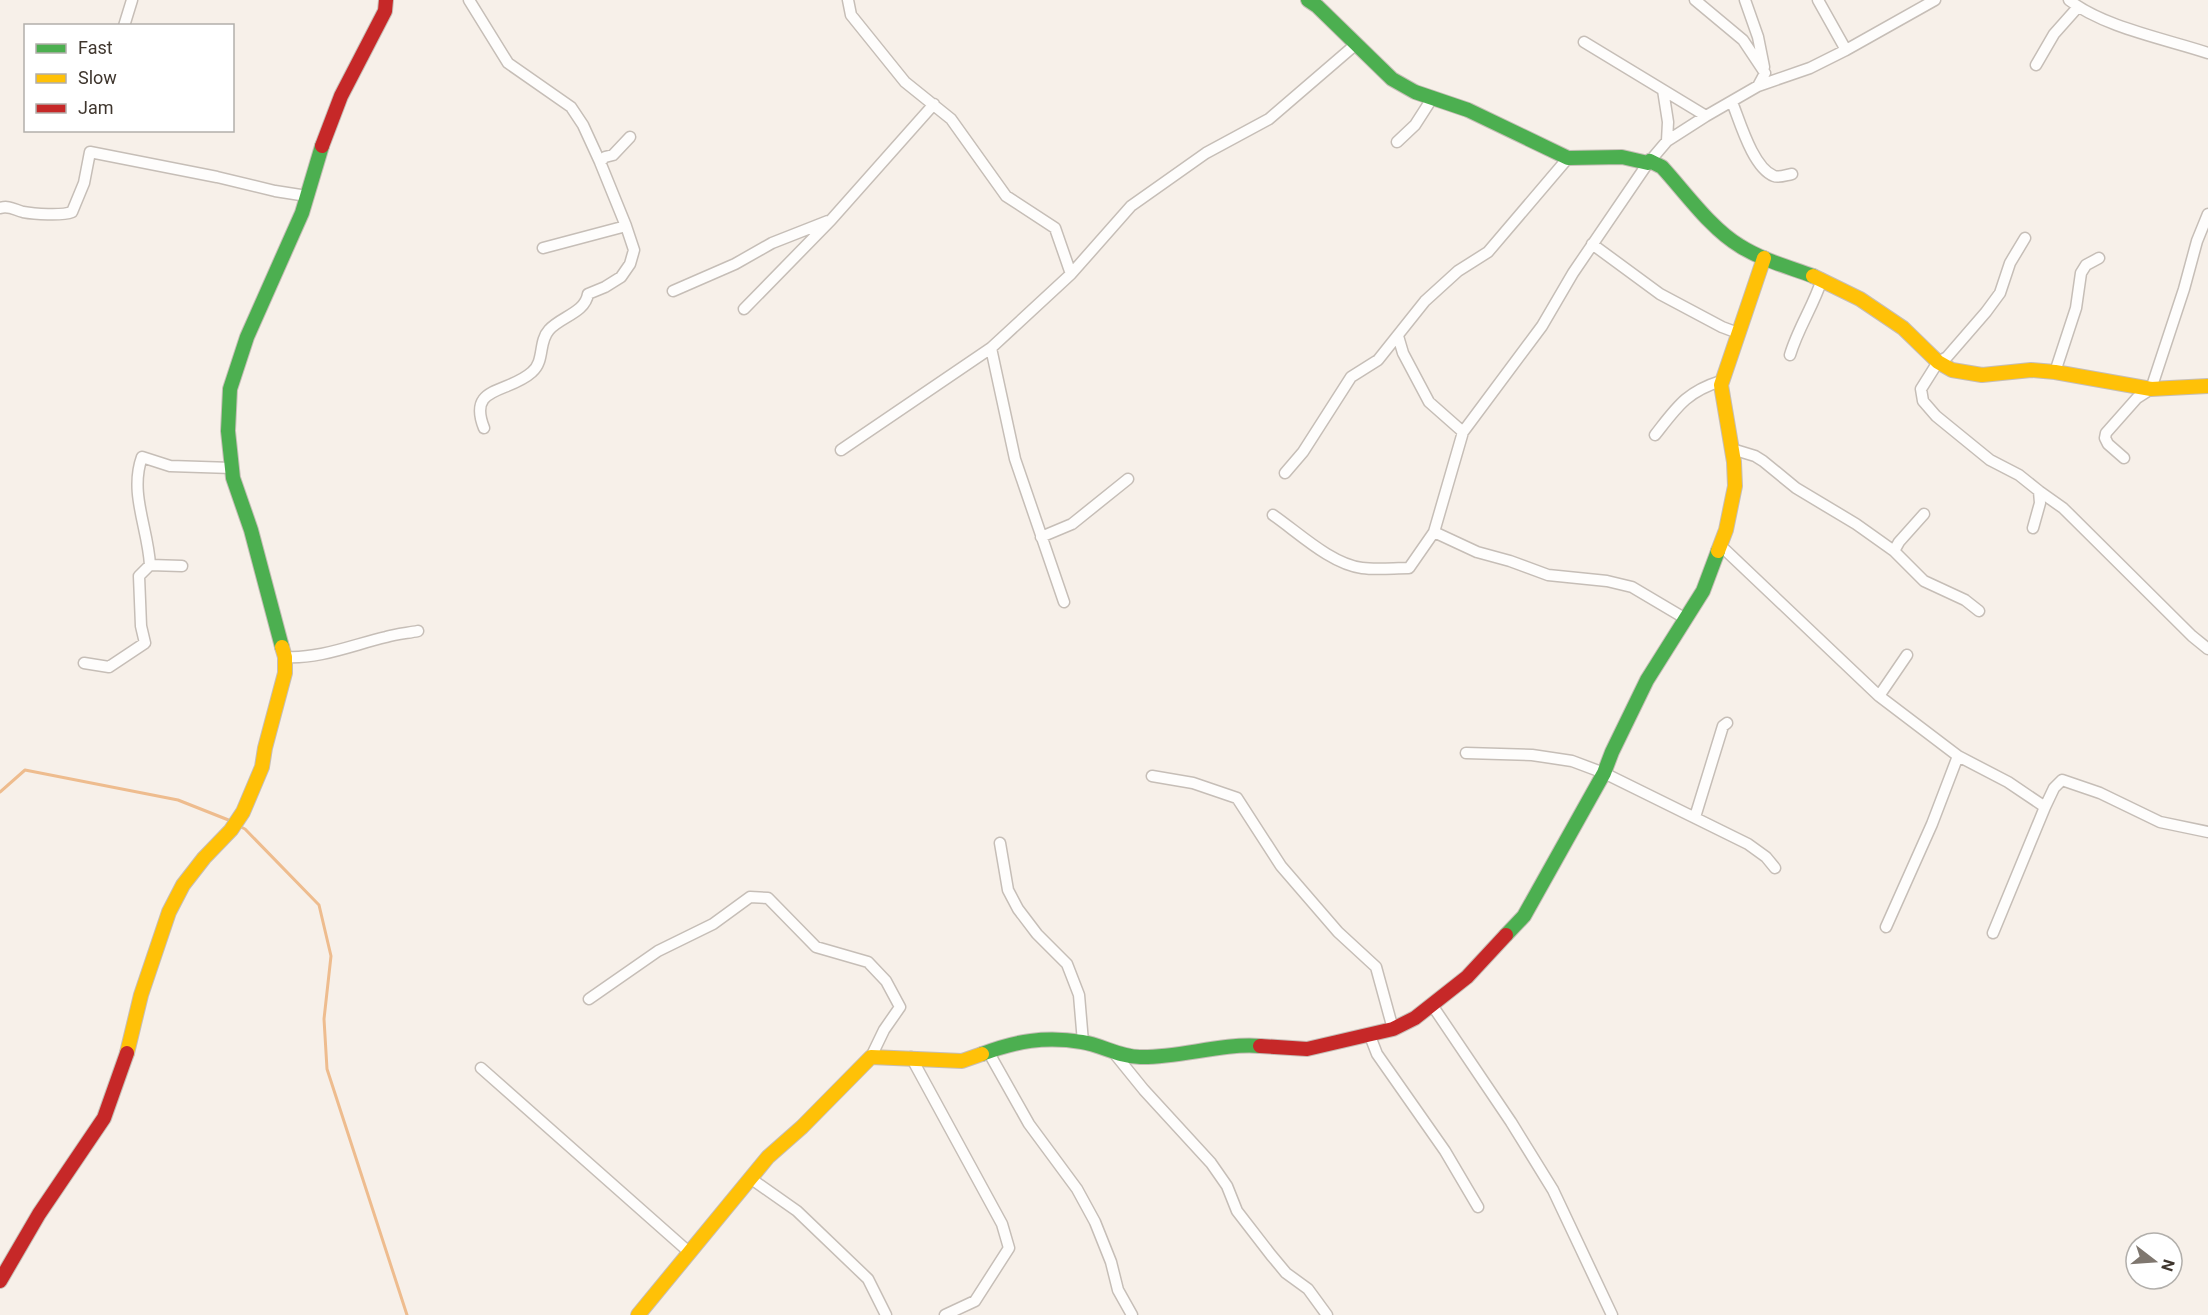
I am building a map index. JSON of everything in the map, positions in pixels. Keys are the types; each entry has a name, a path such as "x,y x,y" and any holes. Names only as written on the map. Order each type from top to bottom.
{"street":[{"path":"125,24 132,0"},
{"path":"0,1281 39,1214 104,1118 123,1066 141,995 169,912 183,885 236,823 262,767 285,673 285,657 232,468 228,431 230,389 247,337 294,233 341,96 385,11 386,0"},
{"path":"469,0 508,63 571,107 578,115 600,162 634,250 630,264 621,277 588,294 581,308 548,331 543,340 540,361 533,372 485,396 480,404 479,414 484,428"},
{"path":"848,0 851,15 905,82 951,119 1006,196 1055,228 1071,274"},
{"path":"1308,0 1402,86 1468,110 1568,158 1584,155 1638,159 1662,167 1718,229 1739,246 1764,258 1822,279 1860,299 1896,323 1938,362 1952,370 1983,375 2031,370 2055,372 2151,389 2208,386"},
{"path":"1695,0 1743,40 1765,73"},
{"path":"1744,0 1758,37 1765,73 1758,86"},
{"path":"1818,0 1846,50"},
{"path":"1273,515 1324,554 1342,563 1361,568 1409,568 1434,531 1464,432 1542,326 1592,244 1666,141 1758,86 1810,68 1935,0"},
{"path":"2036,65 2074,4 2109,22 2208,52"},
{"path":"1584,42 1706,116"},
{"path":"841,450 991,348 1071,274 1131,206 1206,153 1269,119 1355,45"},
{"path":"1663,90 1668,122 1666,141"},
{"path":"1397,142 1415,124 1433,97"},
{"path":"1732,102 1754,155 1761,165 1771,175 1777,177 1792,174"},
{"path":"744,309 831,220 934,104"},
{"path":"600,162 605,157 613,156 630,137"},
{"path":"0,208 6,206 29,212 66,214 72,212 84,183 90,152 307,196"},
{"path":"1285,472 1303,452 1351,377 1378,360 1425,301 1458,272 1488,252 1568,158"},
{"path":"2124,458 2108,444 2106,434 2137,398 2151,389 2184,289 2197,241 2208,214"},
{"path":"672,291 735,264 772,243 831,220"},
{"path":"543,248 626,226"},
{"path":"2025,238 2010,263 2000,293 1947,357 1938,362 1922,389 1923,401 1990,460 2019,475 2063,508 2192,636 2208,649"},
{"path":"1592,244 1660,294 1738,333"},
{"path":"871,1057 962,1061 1011,1043 1029,1040 1083,1042 1114,1053 1140,1057 1253,1045 1307,1048 1370,1036 1393,1029 1415,1018 1467,977 1524,916 1553,860 1604,773 1647,680 1703,591 1721,546 1735,486 1732,449 1721,381 1764,258"},
{"path":"2055,372 2076,308 2081,273 2086,265 2098,258"},
{"path":"1791,355 1795,340 1822,279"},
{"path":"1398,336 1402,353 1429,402 1464,432"},
{"path":"991,348 1015,459 1064,602"},
{"path":"1655,435 1689,395 1721,381"},
{"path":"1732,449 1763,461 1796,489 1856,524 1894,551 1924,581 1965,600 1979,610"},
{"path":"150,566 136,493 137,471 142,457 170,466 232,468"},
{"path":"1041,537 1072,524 1128,479"},
{"path":"2033,528 2040,502 2039,491"},
{"path":"1894,551 1924,514"},
{"path":"1434,531 1477,552 1548,575 1607,581 1632,587 1686,619"},
{"path":"1721,546 1879,696 1958,756 2008,782 2045,807"},
{"path":"84,663 109,668 145,643 141,626 139,576 150,566 182,566"},
{"path":"285,657 299,658 326,654 388,636 418,632"},
{"path":"1879,696 1907,655"},
{"path":"1695,817 1723,726 1727,723"},
{"path":"1466,753 1532,755 1572,761 1604,773 1748,844 1766,857 1775,868"},
{"path":"1886,927 1932,824 1958,756"},
{"path":"1152,776 1193,783 1237,798 1281,866 1338,932 1376,967 1393,1029"},
{"path":"1993,933 2045,807 2054,788 2062,780 2100,793 2160,822 2208,832"},
{"path":"1000,843 1008,890 1018,909 1037,934 1067,964 1079,995 1083,1042"},
{"path":"589,999 658,951 713,924 750,897 768,898 816,947 867,962 886,981 900,1007 884,1030 871,1057 802,1127 768,1157 642,1313"},
{"path":"1432,1005 1511,1122 1553,1190 1612,1315"},
{"path":"1370,1036 1377,1054 1445,1151 1478,1207"},
{"path":"988,1053 1029,1124 1077,1189 1095,1221 1111,1262 1118,1290 1132,1315"},
{"path":"1114,1053 1144,1090 1211,1162 1227,1186 1237,1211 1271,1255 1287,1273 1308,1289 1328,1315"},
{"path":"911,1058 1002,1224 1009,1248 975,1301 945,1315"},
{"path":"481,1068 690,1253"},
{"path":"750,1178 797,1211 867,1279 886,1315"}],"waterway":[{"path":"0,792 25,770 178,800 231,821"},
{"path":"239,826 245,829 319,905 331,956 324,1019 327,1069 407,1315"}],"traffic: fast":[{"path":"1308,0 1392,79 1415,92 1468,110 1568,158 1622,157 1648,163 1650,161 1662,167 1729,239 1757,255 1813,276"},
{"path":"282,647 251,530 233,478 228,431 230,389 247,337 302,213 322,146"},
{"path":"1506,935 1524,916 1604,773 1647,680 1703,591 1718,551"},
{"path":"982,1054 1019,1043 1043,1040 1082,1042 1125,1055 1140,1057 1260,1046"}],"traffic: slow":[{"path":"1718,551 1726,530 1735,486 1734,462 1721,385 1764,258"},
{"path":"1813,276 1860,299 1903,328 1938,362 1952,370 1982,375 2031,370 2055,372 2151,389 2208,386"},
{"path":"127,1053 141,995 169,912 183,885 204,858 231,830 243,812 262,767 285,673 285,657 282,647"},
{"path":"638,1315 768,1157 802,1127 871,1057 962,1061 982,1054"}],"traffic: jam":[{"path":"322,146 341,96 385,11 386,0"},
{"path":"1260,1046 1307,1049 1393,1029 1415,1018 1467,977 1506,935"},
{"path":"0,1281 39,1214 104,1118 127,1053"}]}
